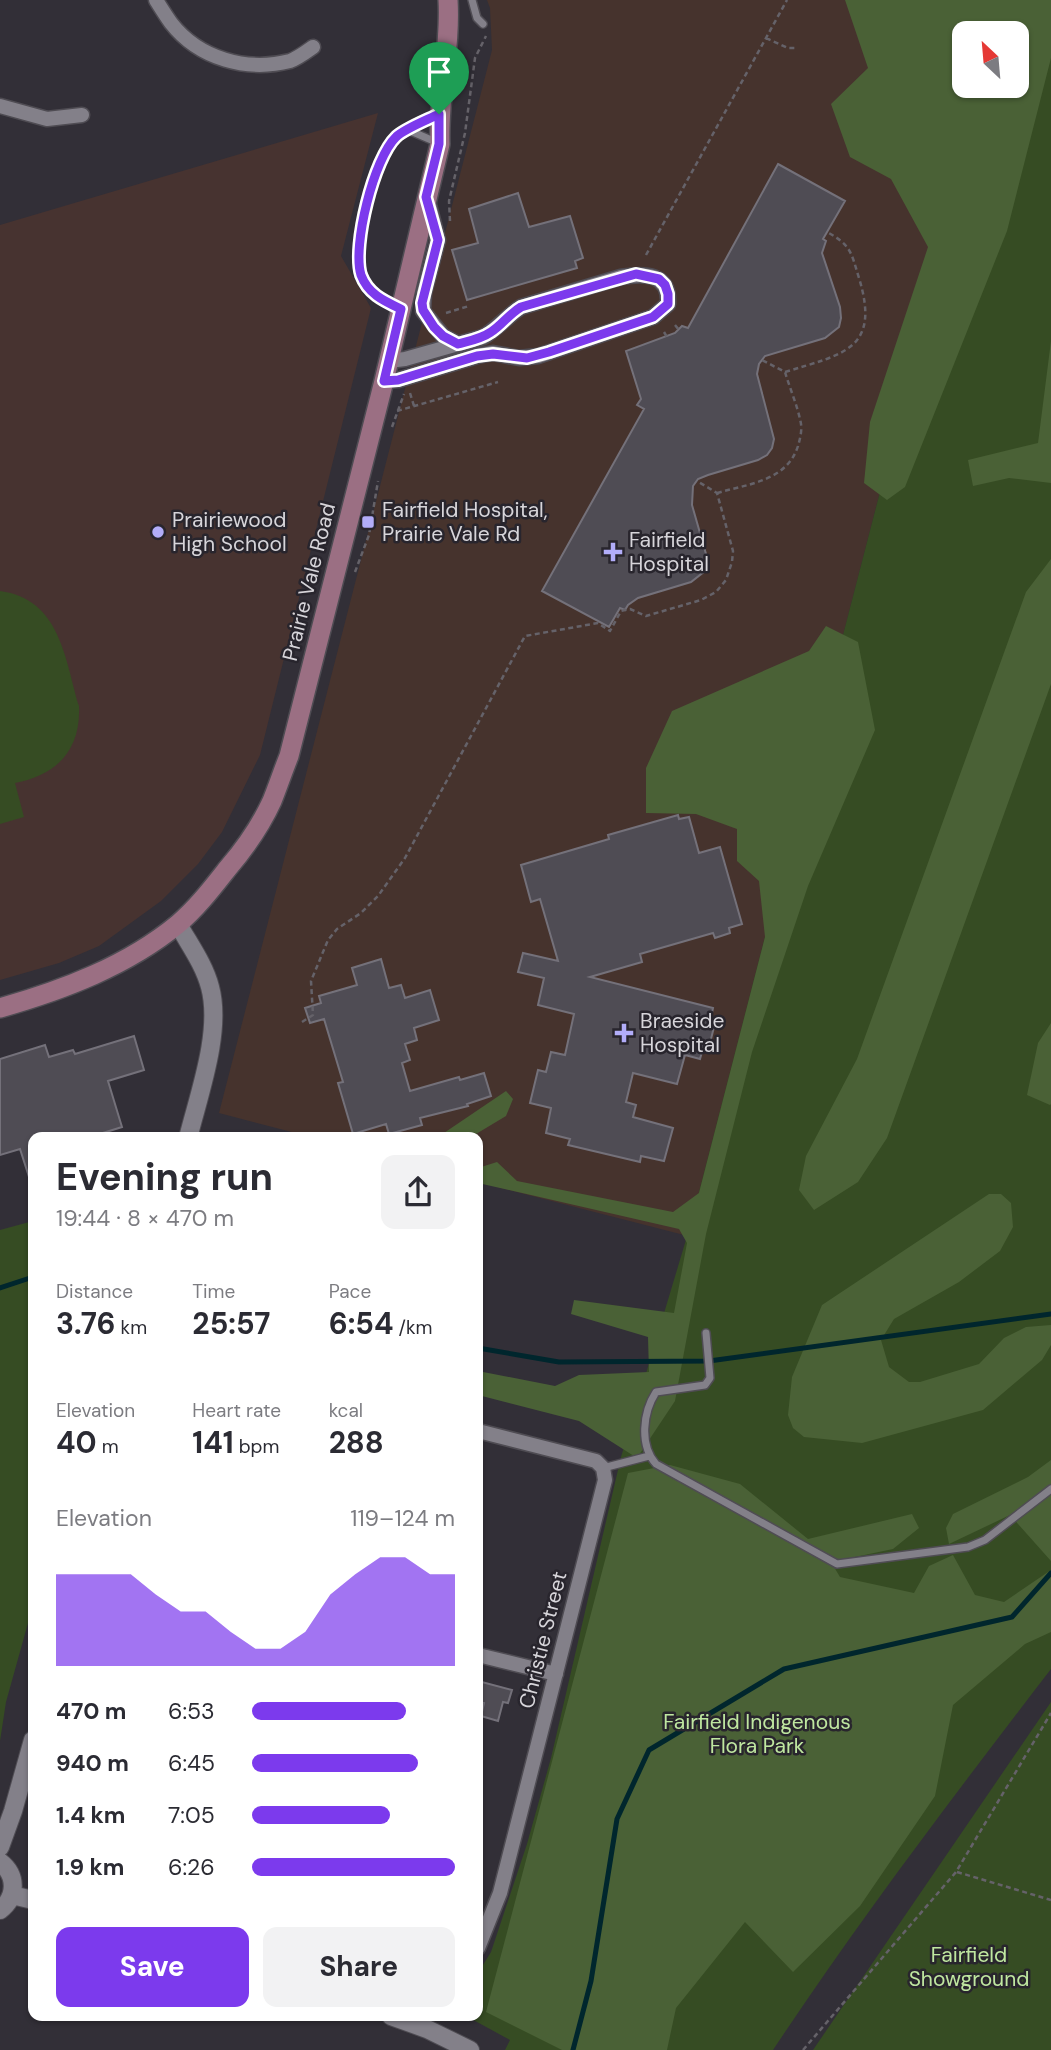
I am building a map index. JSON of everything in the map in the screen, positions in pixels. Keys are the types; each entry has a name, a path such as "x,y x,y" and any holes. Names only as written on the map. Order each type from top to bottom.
{"main road":[{"name":"Prairie Vale Road","path":"0,1008 88,978 126,958 178,924 213,888 242,851 271,802 285,767 384,381 439,144 439,114 449,26 448,0"}],"street":[{"path":"156,0 172,24 193,44 217,58 243,64 272,64 293,60 313,47"},
{"path":"0,106 47,119 82,116"},
{"path":"426,197 438,240 424,293 423,310 443,336 458,344"},
{"path":"384,381 398,380 477,356 493,354 527,358 549,352 653,317 668,304 668,294 659,279 636,274 621,277 521,307 493,331 458,344 389,361"},
{"path":"178,924 208,978 213,1005 210,1043 189,1132"},
{"path":"483,1432 596,1461 603,1468"},
{"name":"Christie Street","path":"483,1936 500,1893 605,1480 603,1468"},
{"path":"483,1657 556,1674"},
{"path":"0,1847 28,1758"},
{"path":"0,1861 9,1869 12,1877 12,1895 0,1910"},
{"path":"12,1895 28,1899"},
{"path":"431,2022 470,2050"}],"lane":[{"path":"472,0 477,18 483,24"},
{"path":"401,309 375,297 361,275 360,253 367,205 382,155 397,135 439,114"},
{"path":"408,130 439,144"},
{"path":"706,1333 710,1378 705,1385 656,1392 648,1403 644,1442 649,1455 656,1464 837,1564 968,1546 985,1540 1051,1489"},
{"path":"603,1468 649,1455"}],"path":[{"path":"646,255 787,0"},
{"path":"448,230 449,201 465,133 475,58 487,33"},
{"path":"766,38 788,48 796,48"},
{"path":"762,360 785,372 838,356 858,339 867,314 866,301 850,248 844,241 827,232"},
{"path":"436,316 469,306"},
{"path":"675,325 678,330"},
{"path":"664,332 667,337"},
{"path":"697,481 718,493 771,478 782,472 791,462 797,450 801,426 785,372"},
{"path":"397,411 498,382"},
{"path":"408,386 414,407"},
{"path":"302,1022 313,1015 311,981 328,940 337,929 361,914 378,896 404,858 525,636 598,624 610,631 621,611 630,609 646,616 701,600 716,592 726,580 733,551 718,493"},
{"path":"803,2050 956,1872 1051,1713"},
{"path":"956,1872 1051,1900"}],"shaded area":[{"name":"Fairfield Hospital","path":"487,0 869,0 950,221 688,1236 483,1183 483,1132 292,1132 219,1113 492,50 490,8"},
{"name":"Prairiewood High School","path":"378,113 341,256 371,308 260,755 222,832 198,864 161,901 99,946 59,963 0,980 0,225"}],"green space":[{"path":"845,0 1051,0 1051,58 1007,231 905,487 887,500 864,483 870,422 928,247 891,179 850,157 831,104 868,68"},
{"path":"869,0 1051,0 1051,1669 874,1905 773,2050 505,2050 510,2040 475,2021 483,2021 483,1965 491,1952 527,1844 551,1758 621,1457 691,1223 950,221"},
{"path":"1051,341 1051,483 1009,478 973,486 968,460 1038,443"},
{"path":"1051,559 1051,684 887,1138 858,1182 814,1210 799,1190 806,1156 857,1059 1026,592"},
{"path":"0,591 20,596 48,618 64,651 79,706 79,722 71,748 64,758 43,774 15,783 24,817 0,824"},
{"path":"826,626 858,642 875,730 808,886 752,1052 706,1234 675,1401 637,1458 579,1421 483,1396 483,1372 555,1386 579,1375 649,1372 648,1337 571,1314 574,1300 674,1313 687,1243 679,1229 483,1184 483,1166 497,1162 517,1181 673,1212 699,1193 765,937 759,881 737,861 737,829 696,814 646,813 646,768 672,711 809,651"},
{"path":"1051,1023 1050,1105 1027,1095 1038,1043"},
{"path":"506,1091 513,1099 506,1116 479,1132 445,1132"},
{"path":"989,1194 1001,1194 1011,1203 1013,1227 1000,1251 959,1282 894,1319 881,1340 889,1367 909,1382 920,1382 979,1364 1004,1338 1026,1327 1051,1325 1051,1345 1042,1360 983,1410 862,1443 804,1437 793,1428 788,1415 792,1377 822,1305"},
{"path":"28,1222 28,1623 6,1702 0,1741 0,1230"},
{"path":"1051,1460 1051,1561 1010,1515 949,1544 946,1528 953,1514 1028,1477"},
{"name":"Fairfield Indigenous Flora Park","path":"670,1465 740,1484 808,1539 912,1514 919,1528 893,1549 831,1562 840,1577 914,1593 929,1566 953,1555 975,1595 1004,1602 1051,1570 1051,1632 1025,1644 953,1705 935,1796 860,1906 793,1972 745,1922 676,2008 667,2050 562,2050 486,2012 628,1473"},
{"name":"Fairfield Showground","path":"1051,1702 1051,2050 813,2050"}],"building":[{"path":"778,164 845,201 823,239 826,241 822,253 840,307 839,327 825,338 765,356 759,364 757,374 774,439 772,448 758,460 698,479 693,486 692,505 708,564 705,571 691,582 638,598 625,610 620,608 609,627 542,591 644,409 637,405 641,399 626,351 675,333 682,326 688,328"},
{"path":"518,193 529,227 570,216 583,258 575,261 577,268 467,300 452,250 478,243 469,209"},
{"path":"678,815 679,819 689,817 699,853 720,847 742,924 729,928 730,933 715,938 713,933 640,954 642,962 590,977 713,1008 710,1022 715,1023 709,1047 704,1045 700,1059 685,1055 677,1084 633,1073 626,1102 636,1105 633,1117 673,1128 664,1161 641,1156 640,1162 568,1145 570,1139 546,1133 551,1108 530,1103 538,1070 546,1072 551,1052 565,1055 574,1014 538,1005 544,978 518,972 523,953 558,961 540,899 531,902 521,865 609,839 608,835"},
{"path":"381,959 389,988 401,985 405,998 430,990 439,1020 414,1028 417,1040 405,1044 410,1060 402,1063 410,1091 484,1073 491,1096 467,1104 468,1106 420,1118 422,1125 396,1132 388,1132 386,1124 352,1132 338,1083 343,1082 324,1019 310,1023 305,1008 321,1003 319,996 357,985 352,968"},
{"path":"134,1036 144,1070 108,1081 122,1127 106,1132 28,1132 28,1174 20,1149 0,1155 0,1059 45,1045 49,1057 73,1050 75,1054"},
{"path":"483,1682 512,1690 508,1703 503,1702 498,1721 483,1717"}],"waterway":[{"path":"0,1288 28,1279"},
{"path":"483,1349 559,1362 709,1361 1051,1314"},
{"path":"573,2050 591,1981 617,1819 649,1750 784,1669 1012,1617 1051,1573"}],"place":[{"name":"Fairfield Hospital, Prairie Vale Rd","path":"368,522"},
{"name":"Prairiewood High School","path":"158,532"},
{"name":"Fairfield Hospital","path":"613,552"},
{"name":"Braeside Hospital","path":"624,1033"}],"route":[{"path":"439,114 439,144 426,197 438,240 422,303 428,319 443,336 458,344 483,337 521,307 636,274 649,275 665,285 668,304 663,310 634,324 538,356 519,358 506,354 489,354 398,380 384,381 401,309 375,297 361,275 362,227 382,155 397,135 439,114"}]}
